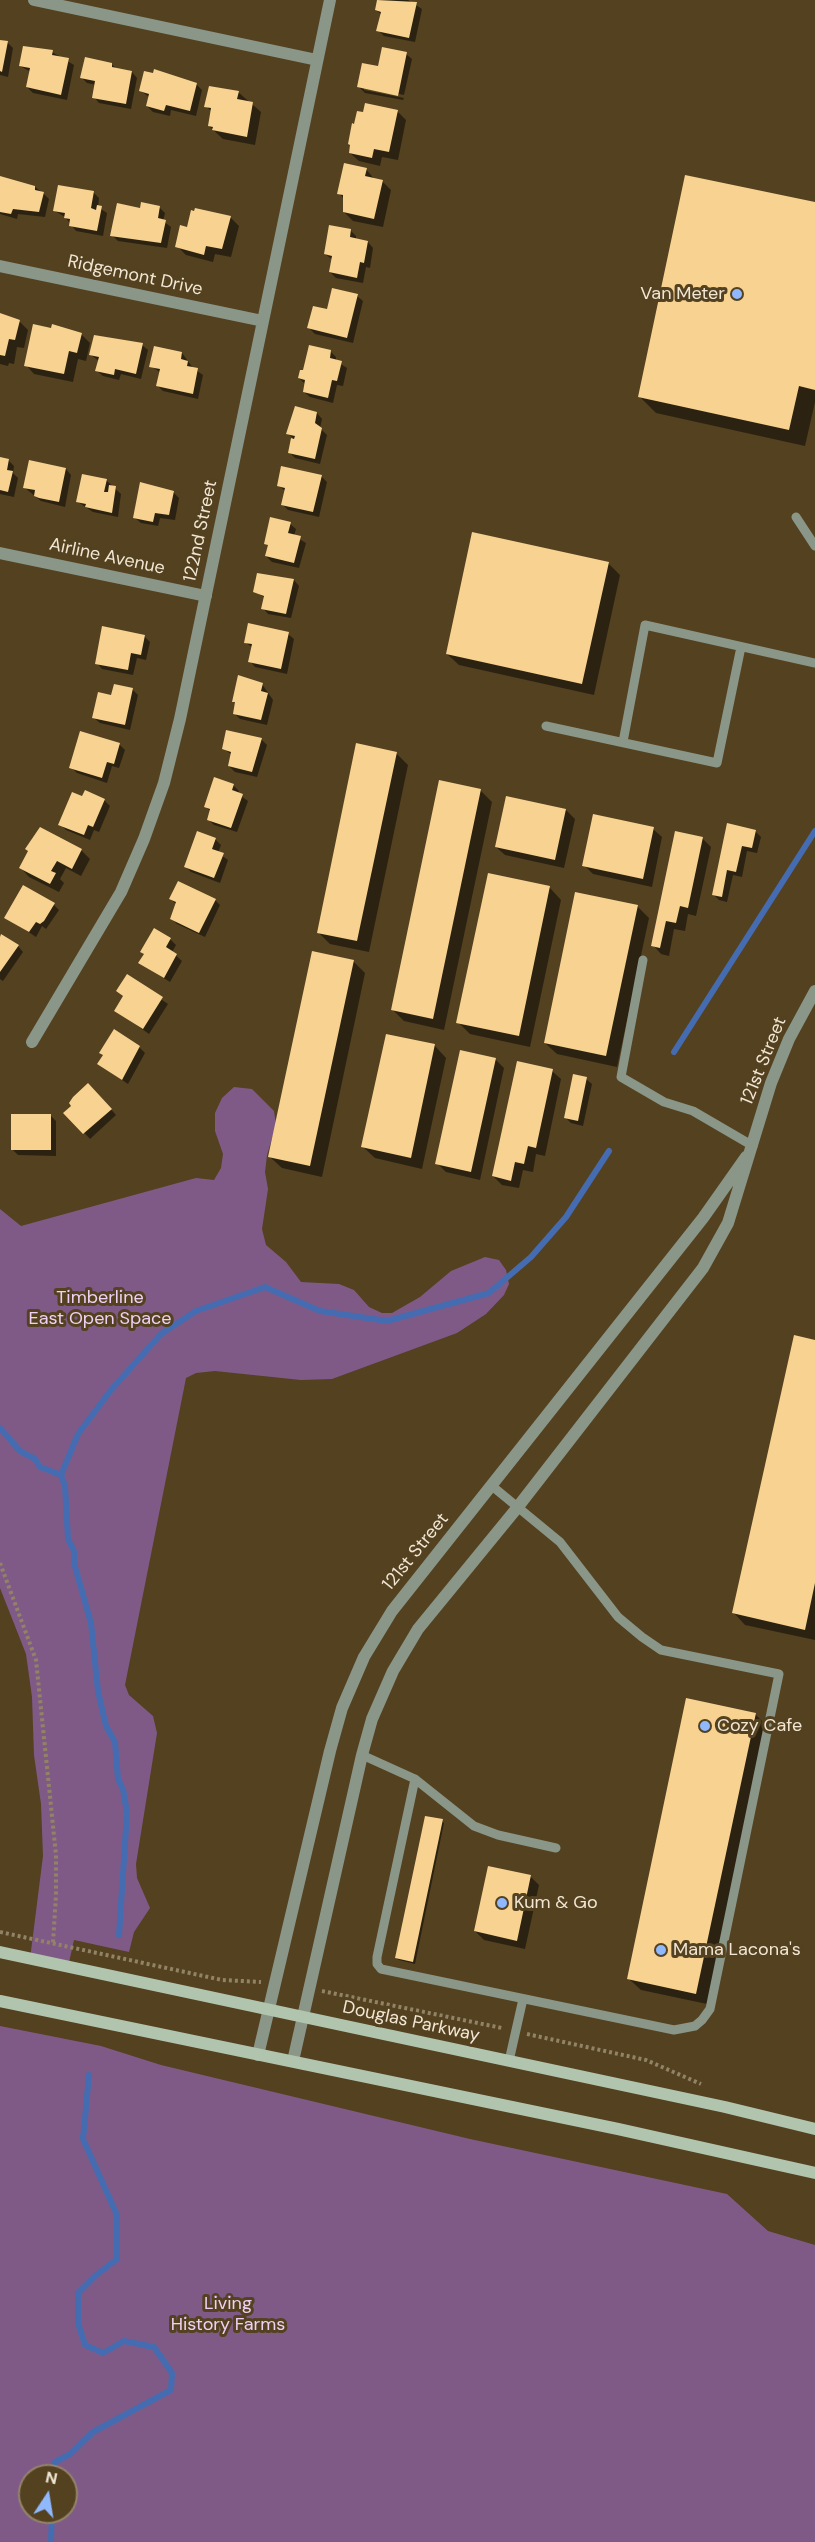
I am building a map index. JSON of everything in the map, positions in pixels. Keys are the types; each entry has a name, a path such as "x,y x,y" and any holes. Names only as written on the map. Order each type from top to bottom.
{"main road":[{"name":"Douglas Parkway","path":"0,1952 815,2129"},
{"path":"0,2001 815,2173"}],"street":[{"path":"34,0 317,60"},
{"name":"122nd Street","path":"32,1042 116,901 144,839 164,783 178,730 330,0"},
{"name":"Ridgemont Drive","path":"0,266 263,321"},
{"name":"Airline Avenue","path":"0,553 206,596"},
{"name":"121st Street","path":"292,2061 362,1755 372,1719 393,1671 418,1629 517,1508 703,1268 728,1223 771,1083 789,1039 815,991"},
{"name":"121st Street","path":"258,2055 330,1751 342,1708 364,1657 392,1611 703,1218 753,1146"}],"lane":[{"path":"796,517 815,546"},
{"path":"623,741 645,624 815,663"},
{"path":"546,726 717,763 741,647"},
{"path":"643,960 621,1077 664,1102 693,1111 753,1146"},
{"path":"415,1779 377,1964 381,1969 674,2030 695,2025 702,2020 710,2009 779,1674 661,1650 642,1638 618,1617 560,1542 492,1486"},
{"path":"362,1755 415,1779 474,1826 498,1835 556,1848"},
{"path":"509,2061 523,1999"}],"path":[{"path":"0,1563 36,1660 56,1855 53,1944"},
{"path":"0,1932 222,1980 275,1982"},
{"path":"309,1989 646,2060 703,2084"}],"green space":[{"name":"Timberline East Open Space","path":"234,1087 252,1089 274,1111 276,1125 267,1155 265,1172 268,1189 262,1229 266,1245 286,1262 301,1282 339,1284 354,1290 369,1307 382,1313 392,1313 420,1297 451,1271 485,1257 499,1260 506,1270 509,1284 504,1295 486,1314 457,1333 332,1379 301,1380 215,1371 196,1373 186,1378 125,1685 129,1695 153,1716 157,1733 136,1864 137,1878 150,1908 134,1932 129,1952 74,1940 68,1967 30,1959 43,1856 41,1804 34,1755 32,1697 26,1654 0,1588 0,1209 21,1226 196,1178 214,1180 221,1168 223,1154 215,1131 215,1113 222,1098"},
{"name":"Living History Farms","path":"0,2026 101,2046 161,2065 470,2139 727,2194 768,2231 815,2245 815,2542 0,2542"}],"building":[{"path":"377,0 417,2 409,38 376,31 381,12 375,10"},
{"path":"0,40 8,41 2,72 0,71"},
{"path":"23,46 53,50 52,55 69,58 61,95 26,87 30,68 19,66"},
{"path":"382,47 407,52 398,96 357,87 362,63 378,66"},
{"path":"85,57 112,63 112,67 132,71 126,104 92,98 95,81 80,78"},
{"path":"154,69 197,83 190,111 166,105 164,111 146,106 149,94 139,91 144,71 153,73"},
{"path":"209,86 239,91 237,99 253,102 247,137 212,130 213,127 208,126 211,108 204,107"},
{"path":"365,103 398,110 389,152 374,149 372,158 349,153 350,145 348,144 352,123 354,124 357,111 363,112"},
{"path":"344,163 367,168 365,176 383,180 374,219 343,212 343,195 337,194"},
{"name":"Van Meter","path":"685,175 815,202 815,390 799,386 789,430 638,397"},
{"path":"0,176 35,186 35,190 44,192 39,212 13,209 11,214 0,212"},
{"path":"58,185 94,191 91,208 96,210 97,205 102,206 97,231 69,226 70,219 64,218 65,213 53,211"},
{"path":"141,202 160,206 158,218 166,220 161,243 110,236 117,203 140,208"},
{"path":"195,208 231,216 222,249 206,246 204,255 175,247 180,225 187,227 191,210 194,211"},
{"path":"329,225 351,229 350,237 368,241 364,263 360,262 357,278 329,272 332,256 324,254"},
{"path":"332,288 358,294 347,338 307,328 313,306 327,309"},
{"path":"0,313 20,320 15,340 9,339 5,356 0,355"},
{"path":"33,324 51,328 52,324 82,333 77,353 69,351 64,374 24,366"},
{"path":"94,335 143,343 136,374 115,369 114,375 95,371 99,357 89,355"},
{"path":"309,345 331,350 330,358 342,361 337,381 332,380 328,398 303,392 305,380 298,378 300,370 303,370"},
{"path":"154,346 182,352 181,359 188,361 187,366 198,368 193,394 156,386 160,369 149,367"},
{"path":"295,406 317,412 315,423 322,428 315,459 288,453 291,438 294,439 295,436 286,434"},
{"path":"0,457 9,459 7,470 13,471 8,492 0,490"},
{"path":"29,460 66,468 59,502 39,498 34,496 35,490 23,488"},
{"path":"281,466 322,475 313,512 281,505 285,488 277,486"},
{"path":"82,474 107,479 104,492 108,492 109,485 116,486 112,513 85,507 86,504 76,502"},
{"path":"140,482 174,491 169,515 155,513 153,522 133,518"},
{"path":"270,517 291,522 288,533 301,536 294,563 265,556 268,545 264,544"},
{"path":"472,532 609,562 582,684 446,654"},
{"path":"257,573 294,579 286,614 261,609 264,596 253,592"},
{"path":"248,623 289,632 281,669 248,662 252,644 244,643"},
{"path":"102,626 145,635 141,655 131,653 128,670 95,664"},
{"path":"238,675 263,683 261,691 268,693 261,720 233,714 235,702 232,702"},
{"path":"114,684 133,688 125,725 92,718 98,692 111,695"},
{"path":"226,730 262,738 252,772 228,766 231,752 222,749"},
{"path":"80,731 120,743 114,764 107,762 102,778 69,768"},
{"path":"356,743 397,752 357,941 317,933"},
{"path":"214,777 234,784 232,790 243,794 231,828 207,820 210,809 204,807"},
{"path":"439,780 481,789 433,1019 391,1010"},
{"path":"85,790 105,799 93,827 88,825 84,835 58,825 72,792 82,796"},
{"path":"506,796 566,809 555,860 495,847"},
{"path":"593,814 654,827 643,879 582,866"},
{"path":"727,823 756,830 752,848 742,846 736,872 727,870 722,897 712,895"},
{"path":"40,827 82,849 72,869 57,861 51,871 56,873 50,884 19,868 28,851 25,849"},
{"path":"197,831 216,838 212,849 224,853 214,878 184,867"},
{"path":"675,831 703,837 688,908 680,906 676,923 666,921 660,948 651,946"},
{"path":"488,873 550,886 519,1036 456,1023"},
{"path":"178,881 216,899 199,933 170,919 176,902 169,899"},
{"path":"23,885 55,903 44,921 40,924 36,922 29,932 4,918"},
{"path":"575,892 638,905 606,1056 544,1043"},
{"path":"154,928 171,938 166,947 177,954 164,978 138,963 144,954 140,952"},
{"path":"1,934 19,945 0,972 0,937"},
{"path":"312,951 354,960 310,1166 268,1157"},
{"path":"127,974 163,997 143,1029 114,1011 123,996 116,991"},
{"path":"114,1029 140,1046 122,1080 97,1064 103,1055 99,1053"},
{"path":"386,1034 435,1044 411,1158 361,1147"},
{"path":"460,1050 496,1058 471,1172 435,1164"},
{"path":"517,1061 553,1069 536,1148 528,1146 524,1164 515,1162 511,1181 492,1176"},
{"path":"573,1074 587,1077 578,1121 564,1118"},
{"path":"88,1083 112,1109 83,1134 63,1113 71,1106 69,1103 73,1097"},
{"path":"11,1114 51,1114 51,1150 11,1150"},
{"path":"794,1335 815,1340 815,1583 805,1630 732,1613"},
{"path":"686,1698 756,1713 696,1994 627,1979"},
{"path":"425,1816 443,1819 413,1962 395,1958"},
{"name":"Kum & Go","path":"488,1866 531,1875 517,1941 474,1931"}],"waterway":[{"path":"674,1052 815,831"},
{"path":"61,1475 78,1434 111,1390 161,1334 196,1311 265,1287 320,1311 387,1321 489,1293 531,1257 566,1217 609,1151"},
{"path":"0,1428 20,1451 35,1459 40,1467 61,1475 65,1486 68,1539 74,1551 74,1563 91,1623 98,1691 106,1726 115,1742 118,1779 123,1789 127,1813 119,1935"},
{"path":"55,2464 70,2454 93,2432 171,2390 172,2373 154,2347 124,2341 103,2353 85,2345 78,2323 78,2293 117,2259 117,2215 83,2139 89,2075"},
{"path":"51,2542 52,2524"}],"place":[{"name":"Van Meter","path":"737,294"},
{"name":"Cozy Cafe","path":"705,1726"},
{"name":"Kum & Go","path":"502,1903"},
{"name":"Mama Lacona's","path":"661,1950"}]}
